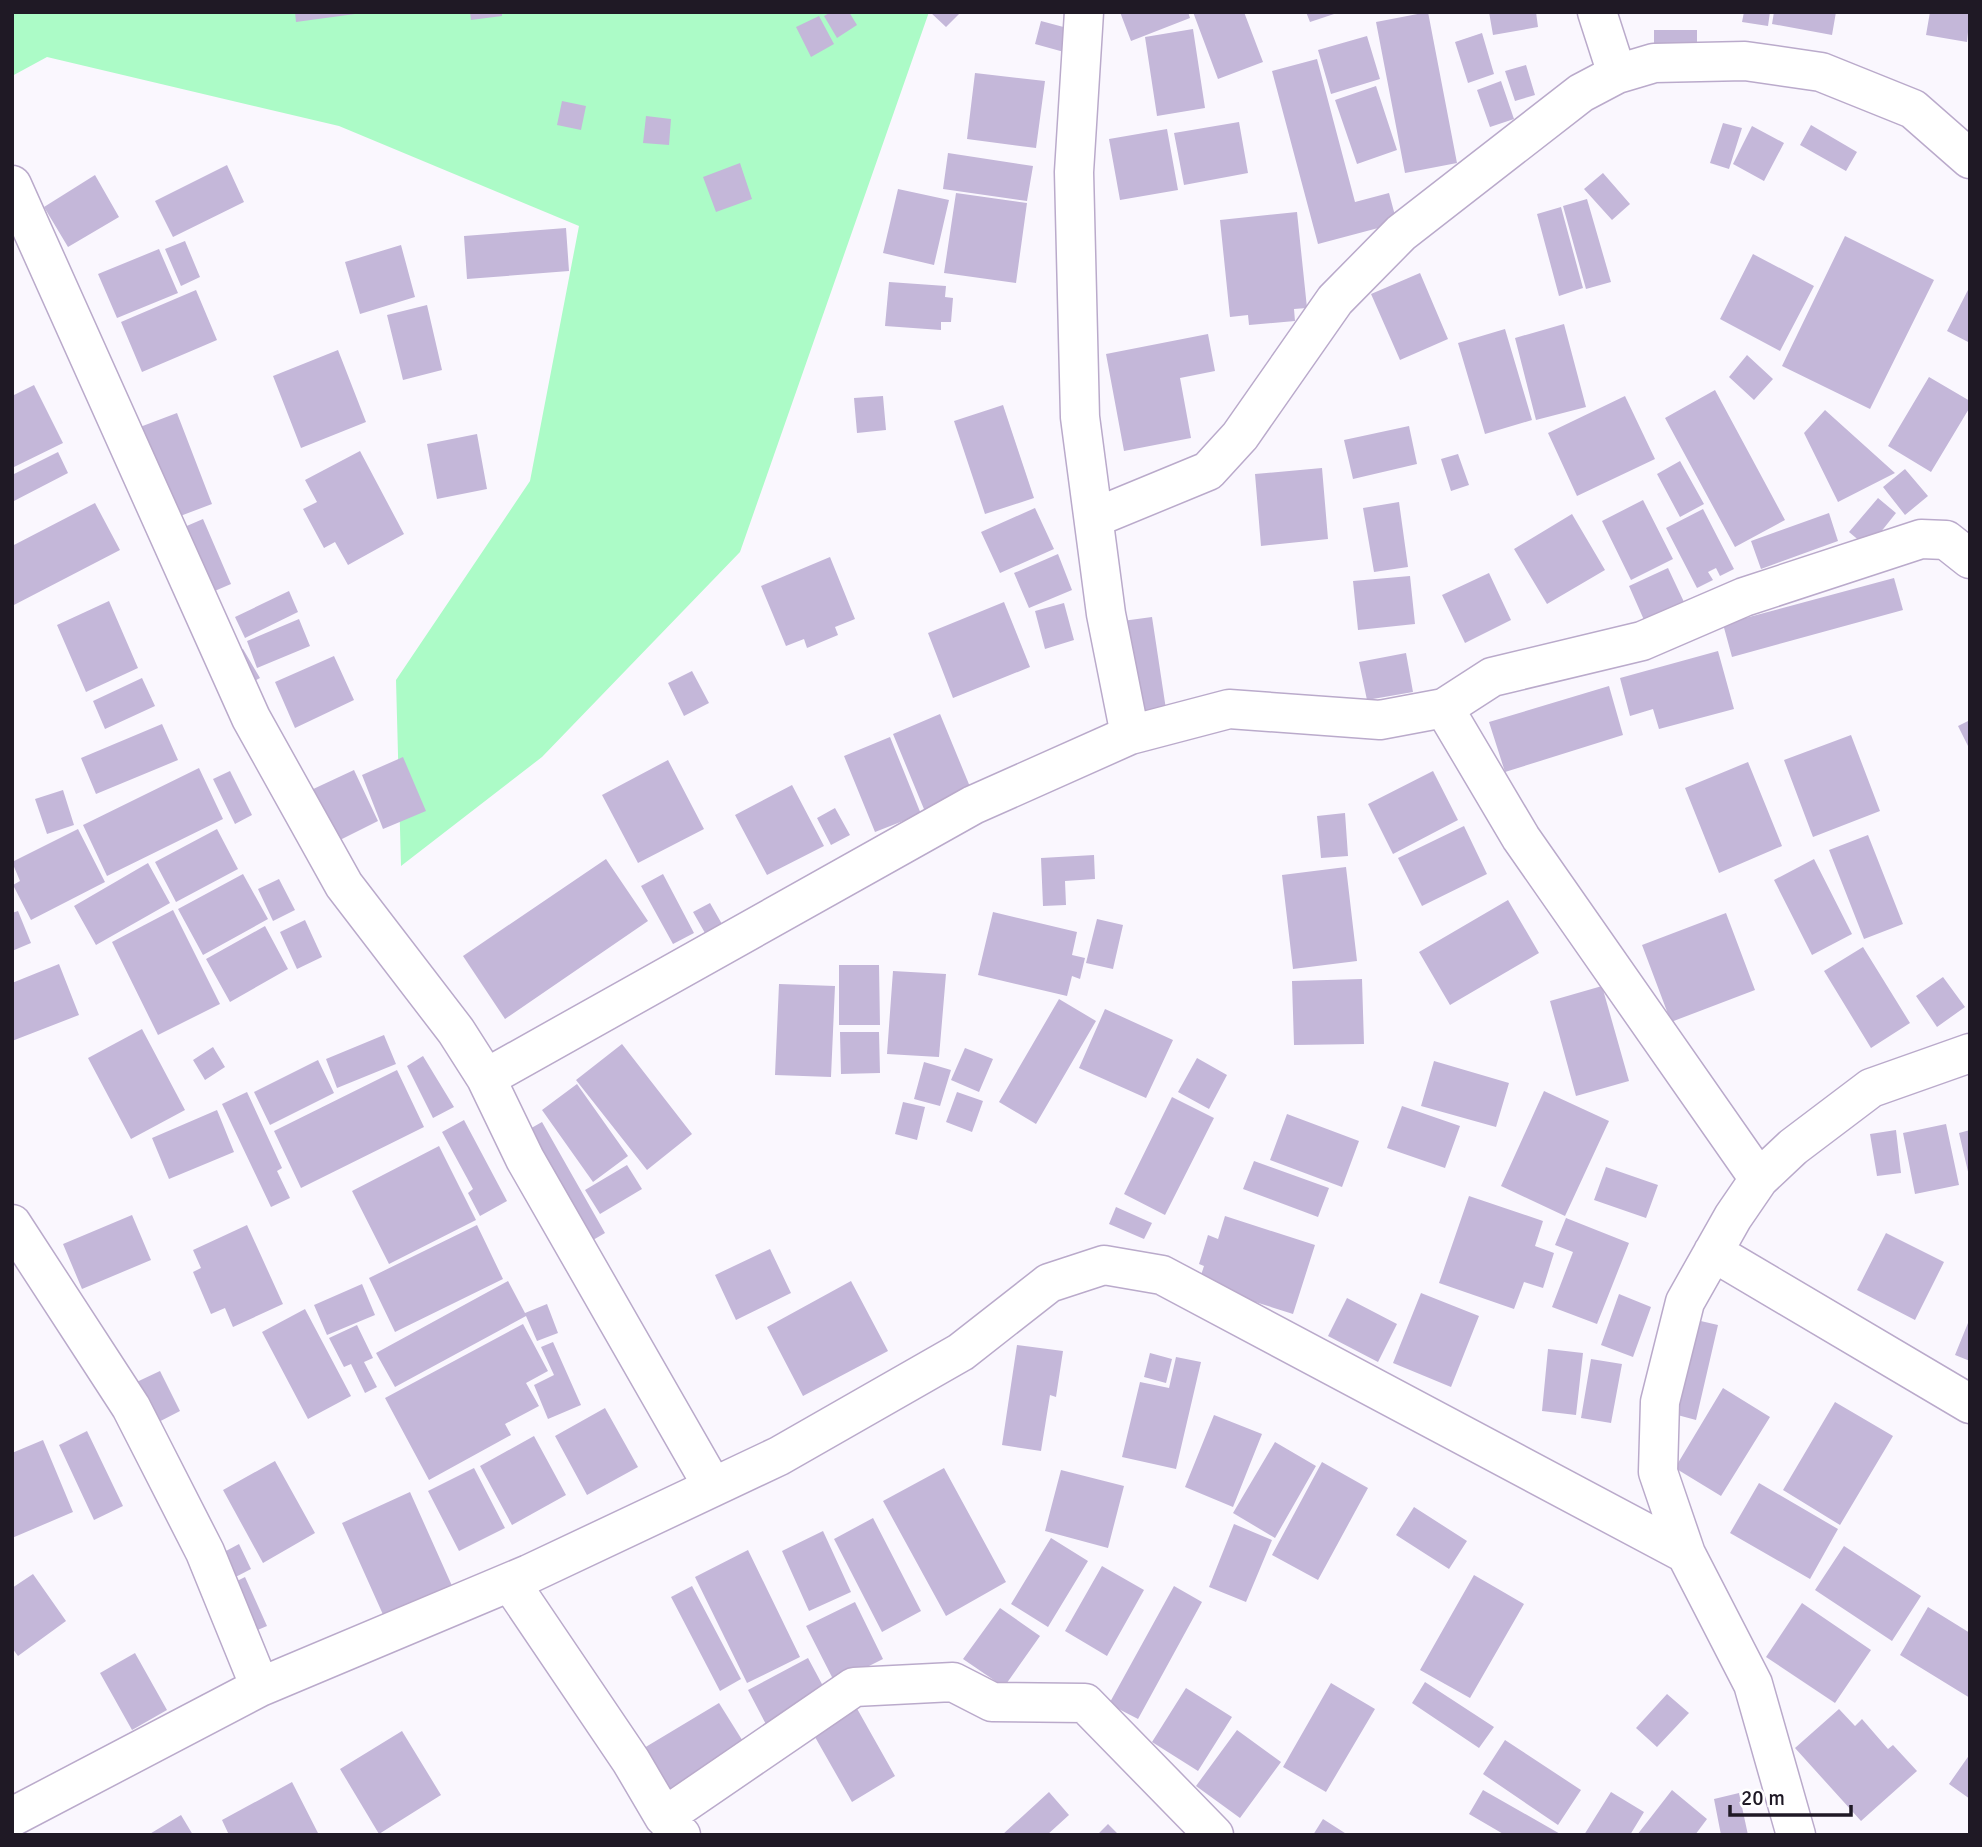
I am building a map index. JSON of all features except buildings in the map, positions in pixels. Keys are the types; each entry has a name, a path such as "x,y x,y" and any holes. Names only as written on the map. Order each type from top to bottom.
{"street":[{"path":"1084,12 1074,172 1080,417 1106,614 1130,735"},
{"path":"1597,12 1617,74"},
{"path":"1094,518 1208,471 1240,436 1335,300 1401,233 1581,93 1617,74 1654,63 1745,61 1821,72 1913,109 1970,159"},
{"path":"12,185 251,718 344,886 456,1031 486,1078 525,1159 713,1487"},
{"path":"486,1078 973,805 1130,735 1229,709 1380,720 1444,708 1492,677 1642,641 1744,597 1921,539 1946,540 1970,559"},
{"path":"1444,708 1521,838 1759,1180"},
{"path":"1796,1835 1753,1684 1686,1554 1658,1472 1660,1402 1685,1302 1759,1180 1793,1147 1871,1088 1970,1053"},
{"path":"12,1224 131,1407 205,1552 260,1687"},
{"path":"1713,1252 1970,1404"},
{"path":"12,1817 260,1687 510,1582 779,1456 961,1352 1049,1283 1104,1265 1162,1275 1686,1554"},
{"path":"510,1582 673,1826 854,1687 953,1682 992,1702 1085,1703 1213,1835"}],"green space":[{"path":"12,12 929,12 740,552 542,757 401,866 396,680 530,481 579,226 339,126 47,57 12,76"}]}
